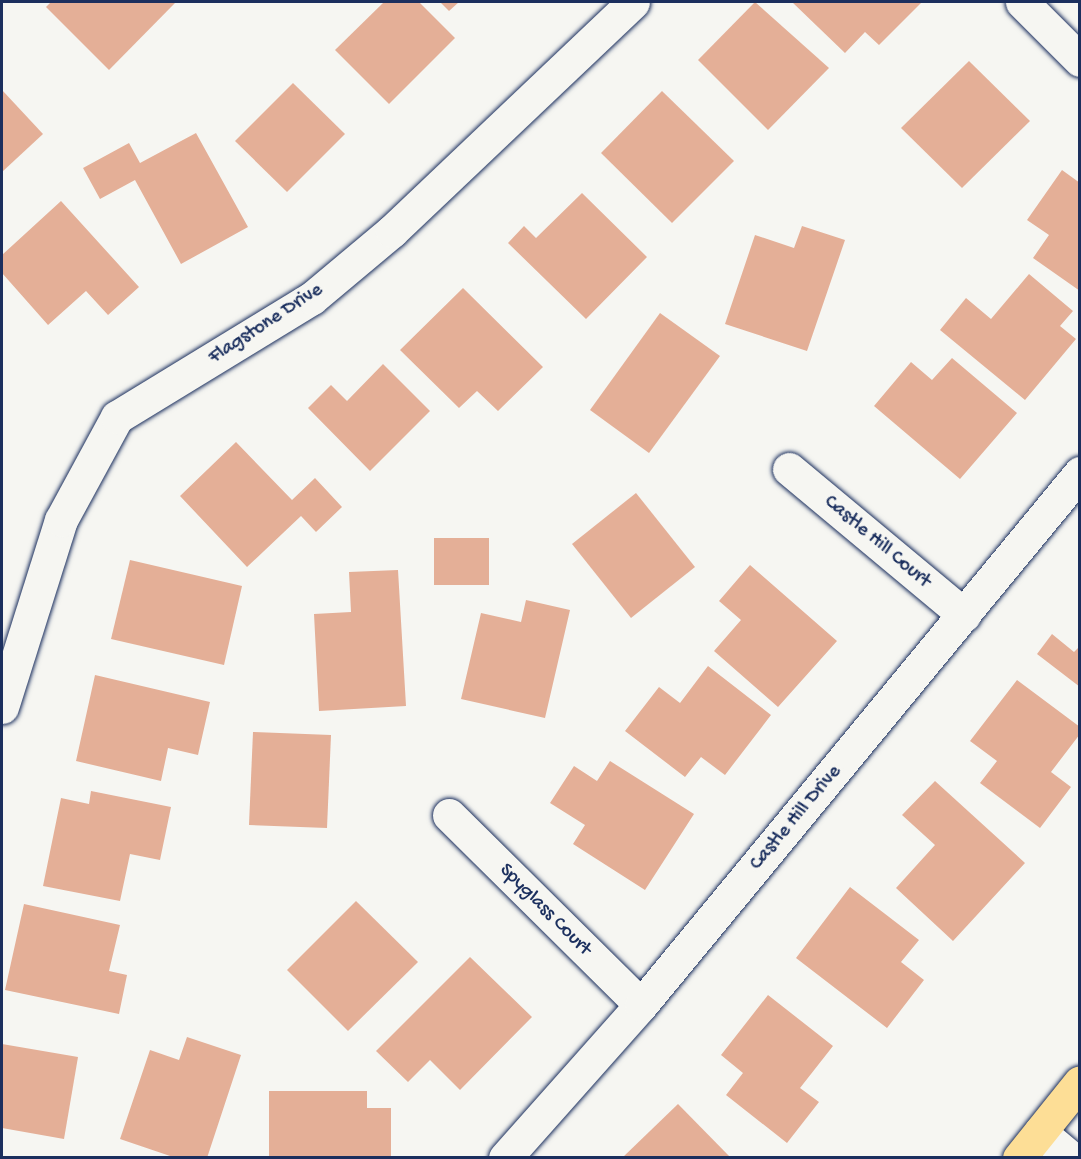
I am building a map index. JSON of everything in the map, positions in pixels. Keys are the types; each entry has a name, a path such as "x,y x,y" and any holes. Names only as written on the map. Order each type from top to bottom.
{"main road":[{"path":"1019,1158 1080,1082"}],"street":[{"name":"Flagstone Drive","path":"2,707 61,520 117,417 312,298 392,231 633,2"},
{"path":"1022,2 1080,60"},
{"name":"Castle Hill Court","path":"789,469 964,615"},
{"name":"Castle Hill Drive","path":"505,1158 641,1005 1080,473"},
{"name":"Spyglass Court","path":"449,815 641,1005"},
{"path":"1040,1132 1071,1158"}],"building":[{"path":"51,2 176,2 109,70 46,7"},
{"path":"384,2 419,2 455,38 389,104 335,50"},
{"path":"440,2 459,2 449,11"},
{"path":"755,2 829,68 768,130 698,60"},
{"path":"792,2 921,3 879,45 865,32 845,53"},
{"path":"969,61 1030,121 962,188 901,128"},
{"path":"293,83 345,134 287,192 235,141"},
{"path":"2,90 43,134 2,172"},
{"path":"662,91 734,161 672,223 601,153"},
{"path":"196,133 248,227 181,264 135,180 100,199 83,168 129,143 140,163"},
{"path":"1062,170 1080,183 1080,291 1033,258 1049,235 1027,220"},
{"path":"582,193 647,257 586,319 508,243 524,226 536,238"},
{"path":"61,201 139,287 108,315 86,291 48,325 2,273 2,255"},
{"path":"802,226 845,240 807,351 725,324 755,235 794,248"},
{"path":"1029,274 1073,311 1060,326 1076,339 1025,400 940,330 966,298 991,319"},
{"path":"463,288 543,367 498,411 477,391 459,408 400,350"},
{"path":"660,313 720,356 649,453 590,410"},
{"path":"952,358 1017,413 960,479 874,406 911,362 932,380"},
{"path":"383,364 430,411 370,471 308,408 331,385 347,401"},
{"path":"236,442 292,500 315,478 342,507 316,532 301,516 247,567 180,496"},
{"path":"636,493 695,567 631,618 572,544"},
{"path":"434,538 489,538 489,585 434,585"},
{"path":"130,560 242,586 224,665 111,639"},
{"path":"750,565 837,641 778,707 714,651 741,620 719,601"},
{"path":"398,570 406,706 319,711 314,614 351,612 349,572"},
{"path":"526,600 570,610 545,718 461,699 481,613 521,622"},
{"path":"1052,634 1074,652 1080,646 1080,687 1037,654"},
{"path":"708,666 771,715 725,775 701,757 685,777 625,731 659,687 680,703"},
{"path":"95,675 210,702 198,755 168,748 161,781 76,761"},
{"path":"1017,680 1080,727 1080,734 1051,772 1071,787 1040,828 980,783 997,761 970,741"},
{"path":"253,732 331,735 327,828 249,825"},
{"path":"610,761 694,814 645,890 573,844 585,825 550,803 574,766 597,781"},
{"path":"935,781 1025,863 953,941 896,888 935,845 902,815"},
{"path":"91,791 171,807 160,860 130,854 120,901 43,886 61,798 89,804"},
{"path":"850,887 919,940 901,962 924,980 887,1028 796,958"},
{"path":"356,901 418,962 348,1031 287,970"},
{"path":"24,904 120,925 109,971 127,975 119,1014 5,990"},
{"path":"470,957 532,1017 460,1090 430,1060 408,1082 376,1051"},
{"path":"768,995 833,1046 800,1088 819,1102 787,1143 726,1095 743,1073 721,1055"},
{"path":"187,1037 241,1055 207,1158 176,1158 120,1139 150,1050 179,1060"},
{"path":"2,1044 78,1057 64,1139 2,1128"},
{"path":"269,1091 367,1091 367,1108 391,1108 391,1158 269,1158"},
{"path":"678,1104 731,1158 622,1158"}]}
